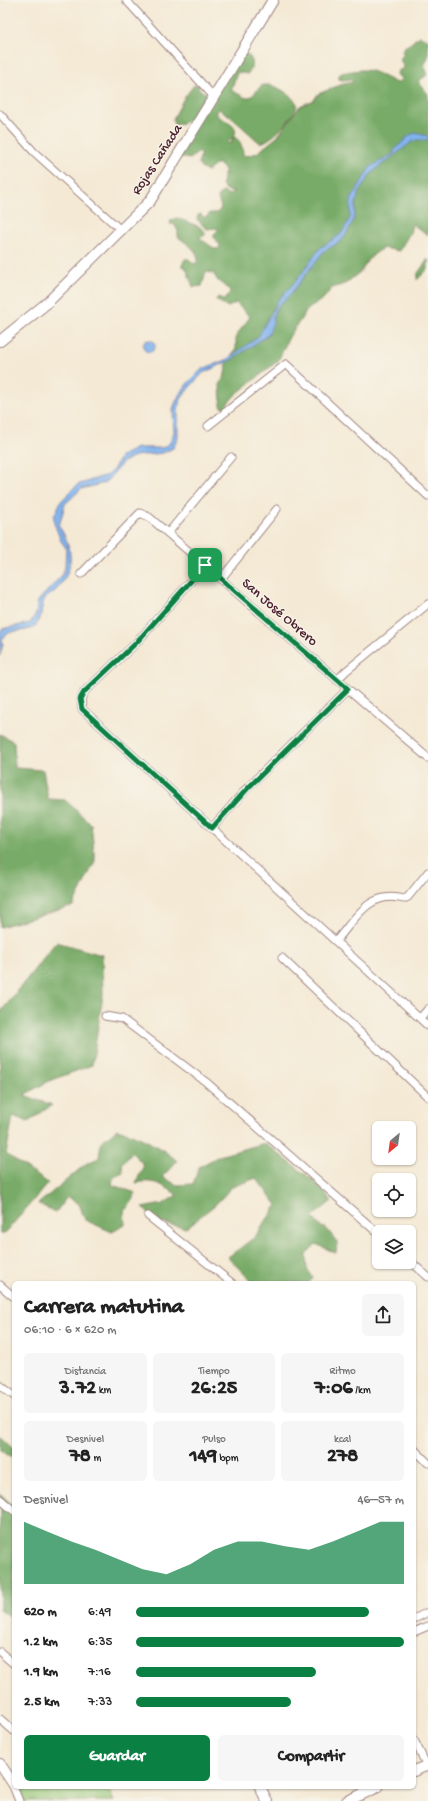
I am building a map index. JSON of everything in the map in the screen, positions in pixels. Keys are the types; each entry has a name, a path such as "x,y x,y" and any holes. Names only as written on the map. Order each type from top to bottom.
{"main road":[{"name":"Rojas Cañada","path":"0,341 47,303 122,231 150,201 273,0"},
{"path":"0,1764 12,1782"},
{"path":"416,1770 427,1767"},
{"path":"261,1789 267,1801"},
{"path":"347,1801 374,1789"}],"street":[{"path":"126,0 214,97"},
{"path":"1,117 34,152 122,231"},
{"path":"208,426 286,364 428,496"},
{"path":"168,533 230,457"},
{"path":"221,579 277,508"},
{"name":"San José Obrero","path":"81,574 140,513 149,517 428,758"},
{"path":"205,565 136,643 84,692 80,699 82,709 428,1026"},
{"path":"337,680 428,604"},
{"path":"212,828 248,788 348,689"},
{"path":"336,941 365,907 374,900 392,896 404,900 428,872"},
{"path":"282,958 428,1097"},
{"path":"420,1018 428,1009"},
{"path":"105,1016 122,1019 206,1082 372,1228"},
{"path":"148,1216 229,1281"},
{"path":"416,1266 428,1277"},
{"path":"0,1285 12,1295"},
{"path":"0,1385 12,1394"},
{"path":"416,1451 428,1463"},
{"path":"0,1499 12,1509"},
{"path":"416,1618 428,1612"},
{"path":"416,1631 428,1626"},
{"path":"0,1652 12,1662"},
{"path":"0,1719 12,1728"},
{"path":"416,1744 427,1767"},
{"path":"15,1789 19,1801"}],"green space":[{"path":"420,36 428,40 428,57 424,66 427,72 426,76 418,81 428,94 428,213 425,216 428,219 428,235 412,224 410,233 399,251 384,248 378,251 368,260 361,271 345,284 332,288 324,298 307,310 289,337 278,361 235,395 224,408 221,406 220,384 224,378 228,360 236,349 236,336 250,317 236,303 228,307 216,300 218,297 225,300 230,292 229,289 218,281 213,273 206,272 202,286 193,287 187,270 182,265 185,259 189,259 194,264 197,262 197,255 189,245 178,237 178,231 174,224 170,224 171,220 177,218 200,227 205,232 205,235 199,238 215,249 219,249 220,245 214,238 214,234 218,230 216,228 206,229 197,219 198,215 201,214 203,217 206,217 210,213 217,213 221,208 218,199 219,195 223,192 230,195 234,191 230,192 222,186 225,170 218,163 208,171 202,169 198,164 201,154 200,151 190,159 180,157 189,123 187,121 174,125 173,119 184,98 194,85 197,85 201,91 210,95 244,53 250,57 252,66 250,72 247,74 240,72 237,73 231,90 246,98 252,96 261,86 271,85 286,93 297,104 296,109 283,127 271,138 260,143 230,116 219,109 216,112 221,118 235,128 236,132 227,143 230,144 234,137 236,138 241,144 243,155 246,156 257,153 277,137 300,106 314,100 318,94 340,85 353,82 351,79 339,79 339,75 342,73 365,70 381,75 396,83 399,82 401,79 397,74 398,71 404,68 400,59 404,54 402,51 404,47"},
{"path":"428,259 428,269 417,280 418,273"},
{"path":"0,734 14,742 15,768 43,770 48,799 65,800 91,824 95,861 73,906 0,927"},
{"path":"56,942 102,955 103,995 92,1065 49,1081 24,1095 52,1105 28,1122 13,1116 6,1154 48,1183 6,1232 0,1234 0,1013"},
{"path":"117,1129 149,1142 177,1161 162,1177 177,1185 193,1184 199,1167 219,1156 265,1143 315,1182 332,1201 312,1217 321,1227 326,1228 337,1242 336,1253 316,1244 306,1254 307,1269 313,1277 310,1281 251,1281 228,1257 255,1237 277,1205 256,1178 232,1187 216,1204 186,1228 162,1223 142,1208 163,1204 177,1195 168,1188 153,1182 136,1183 144,1165 132,1153 122,1164 123,1172 113,1178 112,1185 136,1193 124,1211 125,1225 112,1232 85,1220 79,1204 67,1197 56,1212 38,1204 87,1163 99,1158 101,1142"},
{"path":"0,1435 12,1446 12,1458 0,1450"},
{"path":"0,1494 12,1504 12,1618 0,1609"},
{"path":"108,1789 114,1801 23,1801 17,1790"}],"water":[{"path":"415,133 428,136 428,140 417,140 412,142 371,174 359,192 354,219 346,235 340,242 324,251 289,296 277,307 273,315 273,323 268,335 231,360 203,373 189,388 181,399 178,408 178,438 173,448 163,453 135,456 123,462 105,483 81,489 65,504 59,526 68,543 70,551 67,575 56,590 44,600 40,619 36,625 32,628 8,633 2,639 3,644 0,656 0,632 2,629 30,623 36,614 38,601 62,575 65,567 66,548 61,541 54,523 54,516 61,501 77,485 107,475 113,470 121,456 137,448 162,448 170,443 174,432 173,409 177,399 187,384 202,369 226,360 258,337 278,300 296,281 320,248 341,234 350,218 351,200 370,167 393,154 395,149 410,135"},
{"path":"147,340 151,340 155,346 151,352 147,352 143,348 143,344"}],"route":[{"path":"205,565 348,689 230,806 212,828 82,709 80,699 84,692 136,643 173,603 205,565"}]}
